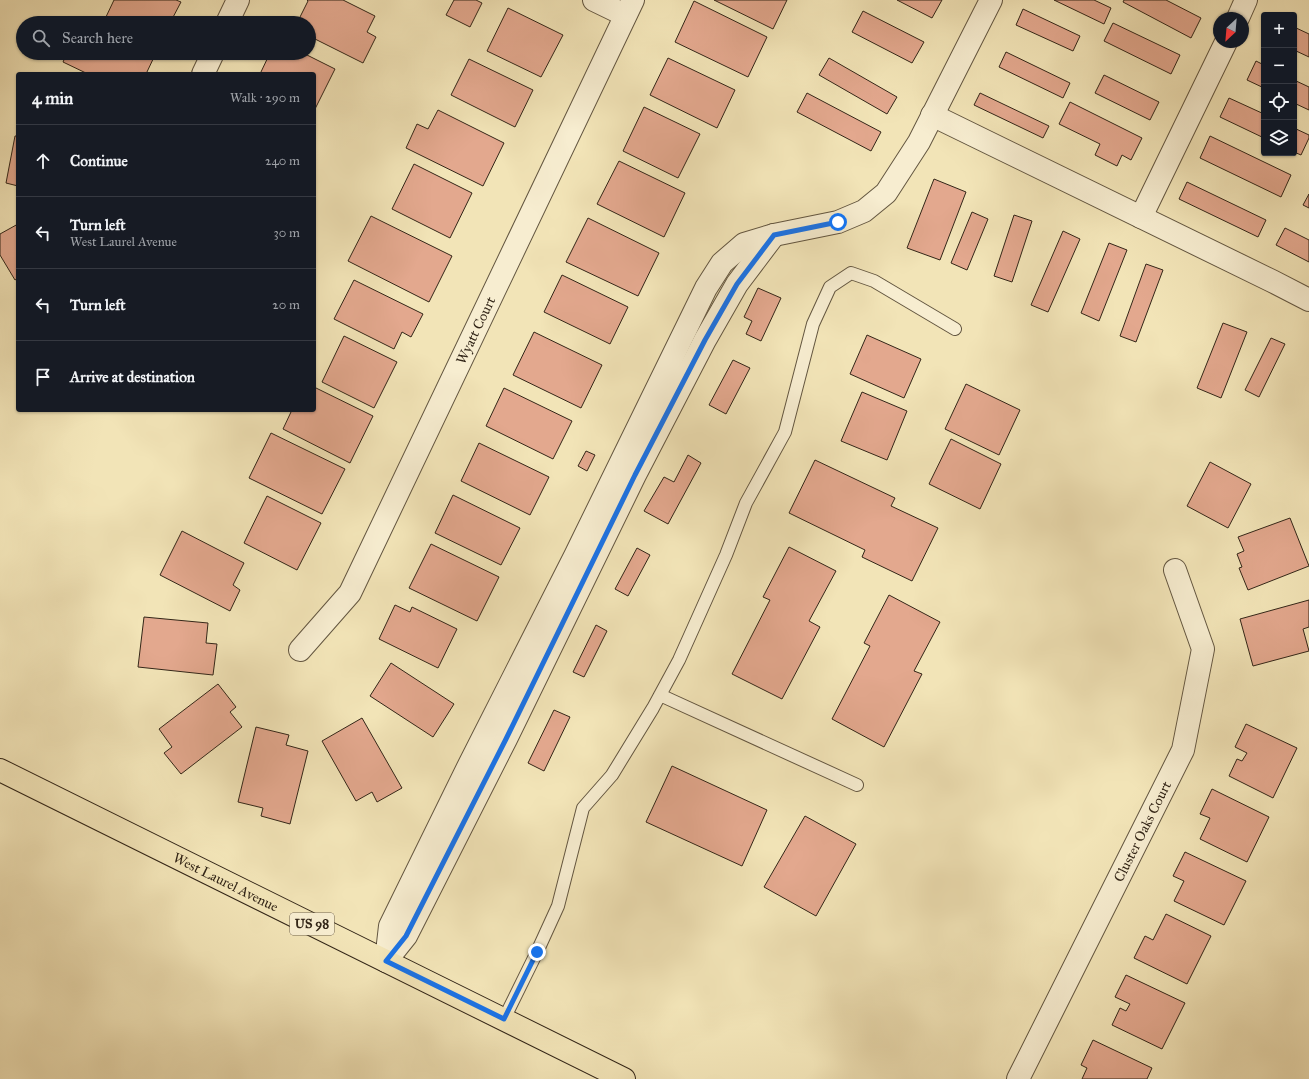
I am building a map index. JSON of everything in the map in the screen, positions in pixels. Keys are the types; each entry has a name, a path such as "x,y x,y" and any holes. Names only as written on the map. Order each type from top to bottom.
{"main road":[{"name":"West Laurel Avenue","path":"0,770 624,1079"}],"street":[{"path":"230,16 238,0"},
{"path":"594,0 629,8"},
{"path":"386,961 390,926 469,765 575,556 706,288 722,262 744,244 774,235 838,222 864,211 886,193 919,142 991,0"},
{"path":"1241,12 1246,0"},
{"name":"Wyatt Court","path":"300,650 350,593 629,8"},
{"path":"1141,217 1223,48"},
{"path":"204,72 210,60"},
{"path":"932,115 1309,300"},
{"name":"Cluster Oaks Court","path":"1018,1079 1183,750 1203,649 1175,570"}],"lane":[{"path":"504,1019 558,906 583,808 612,775 679,660 726,555 746,503 785,432 813,324 830,287 851,273 874,281 955,329"},
{"path":"660,694 856,785"}],"building":[{"path":"114,0 176,0 181,2 174,16 106,16"},
{"path":"307,0 343,0 375,16 367,32 376,37 363,63 316,40 316,16 300,16 308,1"},
{"path":"454,0 476,0 482,3 470,27 446,15"},
{"path":"714,0 787,0 773,29"},
{"path":"897,0 942,0 932,18"},
{"path":"1054,0 1094,0 1111,8 1104,24"},
{"path":"1124,0 1166,0 1201,18 1191,38 1123,2"},
{"path":"694,1 767,37 748,77 675,42"},
{"path":"508,8 563,35 541,77 487,51"},
{"path":"1023,9 1080,36 1073,51 1016,25"},
{"path":"863,11 924,42 912,63 852,32"},
{"path":"1113,23 1180,55 1171,74 1104,41"},
{"path":"1297,28 1309,34 1309,57 1297,51"},
{"path":"1006,52 1070,83 1063,98 999,67"},
{"path":"668,58 735,90 717,128 650,95"},
{"path":"829,58 897,97 887,114 819,75"},
{"path":"469,59 533,90 515,127 451,95"},
{"path":"64,60 153,60 147,72 84,72 63,62"},
{"path":"267,60 316,60 335,69 316,107 316,72 261,72"},
{"path":"1256,61 1261,64 1261,87 1247,80"},
{"path":"1104,75 1159,102 1150,120 1095,93"},
{"path":"1297,81 1309,87 1309,110 1297,104"},
{"path":"807,93 881,132 871,151 797,112"},
{"path":"980,93 1049,126 1043,138 974,105"},
{"path":"1229,98 1261,113 1261,137 1220,117"},
{"path":"1070,102 1142,138 1131,160 1122,155 1117,166 1095,155 1100,144 1059,124"},
{"path":"644,107 700,134 678,178 623,151"},
{"path":"438,110 504,143 483,186 406,148 417,124 428,129"},
{"path":"1297,129 1309,135 1301,155 1297,153"},
{"path":"15,136 16,136 16,186 6,183"},
{"path":"1210,136 1291,175 1281,197 1200,158"},
{"path":"619,161 685,193 664,237 597,204"},
{"path":"414,164 472,193 450,238 392,209"},
{"path":"934,179 966,192 940,260 907,248"},
{"path":"1187,182 1266,220 1258,237 1179,199"},
{"path":"1309,194 1309,208 1303,205"},
{"path":"972,212 988,219 967,270 951,263"},
{"path":"1014,215 1032,221 1012,282 994,276"},
{"path":"371,216 452,256 429,302 348,261"},
{"path":"588,218 659,253 638,296 566,262"},
{"path":"16,225 15,280 0,255 0,234"},
{"path":"1285,228 1309,240 1309,262 1276,245"},
{"path":"1063,231 1080,239 1048,312 1031,305"},
{"path":"1109,243 1127,250 1099,321 1081,313"},
{"path":"1146,264 1163,270 1136,342 1120,336"},
{"path":"562,275 628,307 610,344 544,312"},
{"path":"354,280 423,314 411,337 402,332 394,349 334,319"},
{"path":"758,288 781,298 761,341 746,334 752,321 744,317"},
{"path":"1223,323 1247,332 1221,398 1197,388"},
{"path":"534,332 602,365 581,408 513,375"},
{"path":"867,335 921,359 904,398 850,374"},
{"path":"344,336 397,362 374,408 322,382"},
{"path":"1271,338 1285,344 1259,397 1245,390"},
{"path":"733,360 750,368 726,414 709,405"},
{"path":"966,384 1020,410 999,455 945,429"},
{"path":"316,388 373,416 350,463 283,429 291,412 316,412"},
{"path":"504,388 572,421 553,459 486,426"},
{"path":"862,392 907,411 887,460 841,441"},
{"path":"271,433 345,469 322,514 249,478"},
{"path":"951,439 1001,464 980,509 929,484"},
{"path":"479,443 549,477 530,515 461,481"},
{"path":"586,451 595,455 587,471 578,466"},
{"path":"688,455 701,463 668,524 644,511 664,477 674,482"},
{"path":"815,460 895,498 891,506 938,528 912,581 862,557 865,550 789,513"},
{"path":"1210,462 1251,484 1228,528 1187,506"},
{"path":"453,495 520,528 501,565 435,533"},
{"path":"267,496 321,523 297,570 244,543"},
{"path":"1290,518 1309,566 1248,590 1239,568 1242,567 1237,554 1244,551 1238,537"},
{"path":"182,531 244,563 233,585 240,590 230,611 160,575"},
{"path":"431,544 499,577 477,621 409,588"},
{"path":"789,547 836,571 809,621 820,627 782,699 732,674 770,600 763,597"},
{"path":"637,548 650,555 628,596 615,589"},
{"path":"889,595 940,622 914,671 922,674 884,747 832,719 870,646 864,643"},
{"path":"1309,600 1309,627 1303,629 1309,651 1253,666 1240,619"},
{"path":"395,605 410,612 412,607 457,629 438,668 379,639"},
{"path":"144,617 208,623 206,643 217,644 213,675 138,667"},
{"path":"596,625 607,631 584,677 573,672"},
{"path":"391,663 454,704 433,737 370,696"},
{"path":"218,684 236,707 230,712 242,727 181,774 164,753 172,747 159,729"},
{"path":"554,710 570,717 544,771 528,763"},
{"path":"362,718 402,788 377,802 372,792 356,801 322,741"},
{"path":"1246,724 1297,748 1273,798 1229,776 1237,759 1242,761 1247,753 1235,747"},
{"path":"256,727 289,735 286,745 308,751 290,824 261,816 263,808 238,802"},
{"path":"672,766 767,810 742,866 646,822"},
{"path":"1212,789 1269,817 1247,862 1200,839 1210,818 1200,814"},
{"path":"805,816 856,844 816,916 764,887"},
{"path":"1185,852 1246,881 1224,925 1174,901 1184,881 1173,876"},
{"path":"1166,914 1211,936 1187,984 1134,958 1145,936 1153,940"},
{"path":"1126,975 1185,1003 1162,1049 1112,1025 1120,1008 1126,1011 1130,1004 1115,997"},
{"path":"1093,1040 1152,1068 1147,1079 1082,1079 1087,1068 1081,1065"}],"route":[{"path":"537,952 504,1019 386,961 406,936 506,739 635,475 705,340 737,284 774,235 838,222"}]}
